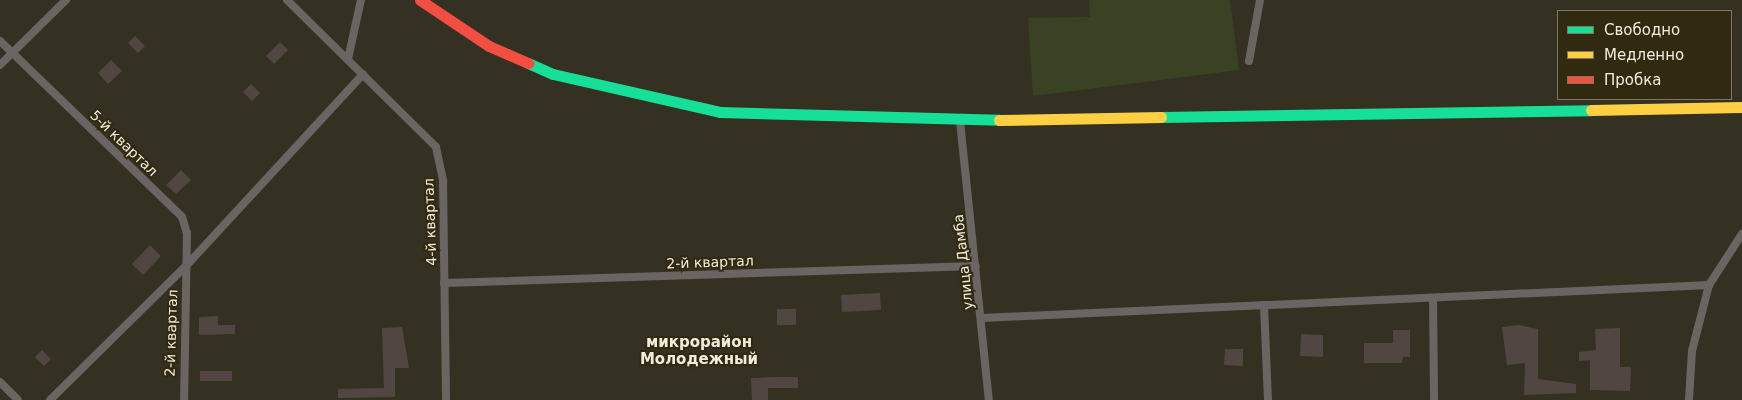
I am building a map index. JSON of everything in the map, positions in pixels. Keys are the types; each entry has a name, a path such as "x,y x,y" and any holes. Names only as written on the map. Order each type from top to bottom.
{"street":[{"path":"420,0 489,46 554,74 702,108 960,121 1742,107"}],"lane":[{"path":"0,65 66,0"},
{"path":"50,400 186,266 363,74 287,0"},
{"path":"348,59 360,0"},
{"path":"1249,61 1260,0"},
{"name":"5-й квартал","path":"0,40 182,217 187,233 186,266"},
{"name":"4-й квартал","path":"363,74 436,147 443,181 446,400"},
{"name":"улица Дамба","path":"960,121 982,318 989,400"},
{"path":"1689,400 1692,350 1709,285 1742,234"},
{"name":"2-й квартал","path":"184,400 186,266"},
{"name":"2-й квартал","path":"444,283 976,266"},
{"path":"982,318 1709,285"},
{"path":"1433,298 1434,400"},
{"path":"1264,305 1268,400"},
{"path":"0,382 18,400"}],"green space":[{"path":"1089,0 1230,0 1239,70 1033,96 1028,18 1090,17"}],"building":[{"path":"135,36 145,46 138,53 128,43"},
{"path":"280,42 288,50 274,64 266,56"},
{"path":"111,60 122,71 108,84 98,73"},
{"path":"251,84 260,93 252,101 243,92"},
{"path":"181,170 191,180 176,194 166,185"},
{"path":"150,245 161,256 143,275 132,264"},
{"path":"880,293 881,310 842,312 841,295"},
{"path":"777,309 796,309 796,325 777,325"},
{"path":"218,316 218,325 235,325 235,334 199,335 199,317"},
{"path":"1518,325 1538,329 1538,379 1576,384 1576,393 1524,395 1525,363 1507,365 1502,327"},
{"path":"402,327 409,368 395,368 395,397 338,398 338,389 384,388 382,328"},
{"path":"1620,328 1620,367 1631,367 1630,391 1590,390 1590,360 1579,361 1579,352 1596,350 1595,329"},
{"path":"1393,330 1410,330 1410,357 1403,357 1402,363 1364,363 1364,343 1393,343"},
{"path":"1301,334 1323,335 1323,357 1300,356"},
{"path":"1225,349 1243,349 1243,366 1224,365"},
{"path":"42,350 51,359 44,366 35,357"},
{"path":"200,371 232,371 232,381 200,381"},
{"path":"798,377 798,388 768,388 768,400 752,400 751,378"}],"traffic: fast":[{"path":"528,63 553,74 720,112 999,120"},
{"path":"1161,117 1591,110"}],"traffic: slow":[{"path":"1591,110 1742,107"},
{"path":"999,120 1161,117"}],"traffic: jam":[{"path":"420,0 489,46 528,63"}],"district":[{"name":"микрорайон Молодежный","path":"699,350"}]}
